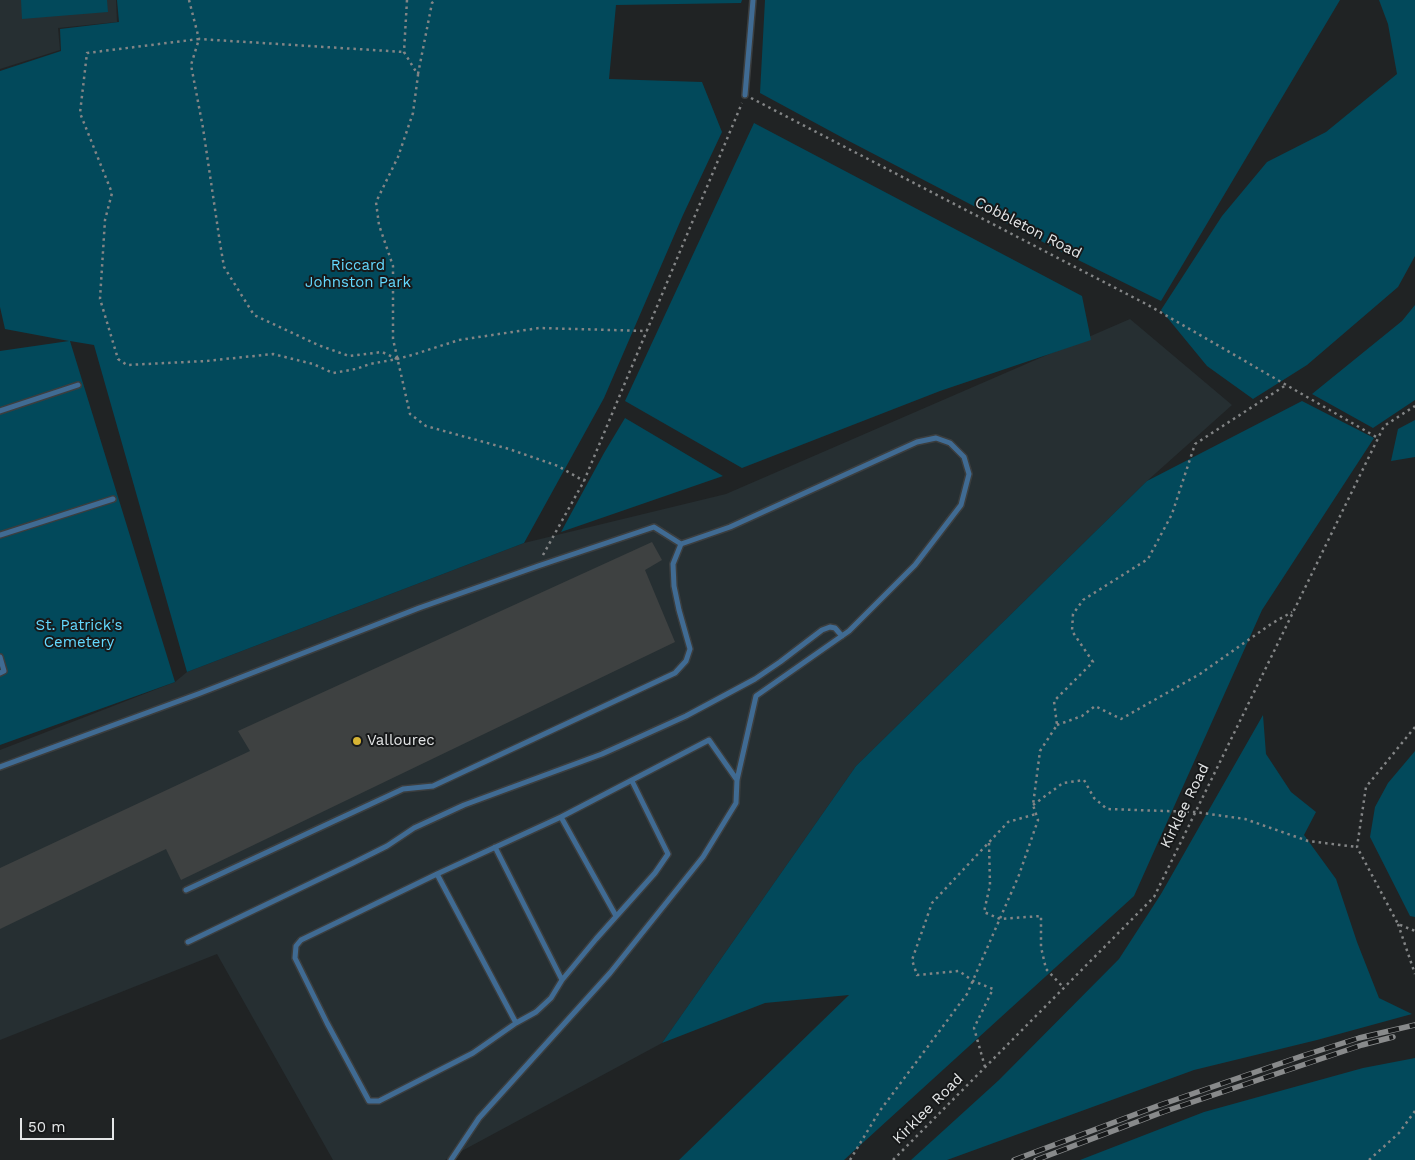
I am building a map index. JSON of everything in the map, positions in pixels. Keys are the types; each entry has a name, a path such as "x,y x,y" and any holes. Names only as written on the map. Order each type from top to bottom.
{"lane":[{"path":"745,95 753,0"},
{"path":"0,411 78,385"},
{"path":"186,890 403,789 433,786 675,673 686,661 690,649 674,586 673,564 681,544 730,527 917,442 936,438 950,443 964,457 969,474 961,505 915,565 842,636 756,696 737,780 736,803 703,857 610,973 479,1118 451,1160"},
{"path":"0,535 113,499"},
{"path":"0,767 189,698 419,608 654,527 681,544"},
{"path":"188,942 353,863 387,846 414,828 464,805 610,750 686,716 754,679 822,630 830,627 835,628 842,636"},
{"path":"0,658 4,671 0,673"},
{"path":"632,781 668,854 655,873 562,980 551,998 536,1012 516,1023 473,1053 379,1101 369,1100 327,1023 295,958 296,946 301,940 437,874 561,818 709,740 737,780"},
{"path":"561,818 616,916"},
{"path":"495,847 562,980"},
{"path":"437,874 516,1023"}],"path":[{"path":"189,0 199,39 191,65 204,128 224,267 254,315 318,345 349,356 382,352 397,359"},
{"path":"407,0 404,52 418,75"},
{"path":"435,0 432,3 418,75 413,113 398,157 376,202 379,224 393,266 393,339 410,414 426,426 509,449 558,466 584,481"},
{"path":"404,52 199,39 87,53 80,113 112,193 105,220 100,299 118,360 127,366 155,365 273,354 313,364 333,373 397,359 459,340 539,328 647,330"},
{"path":"538,566 584,481 745,95"},
{"name":"Cobbleton Road","path":"745,95 1148,305 1378,438"},
{"path":"1057,725 1054,701 1093,662 1072,631 1073,614 1084,600 1148,559 1172,514 1195,444 1286,385"},
{"name":"Kirklee Road","path":"893,1160 1154,897 1384,426 1415,406"},
{"path":"850,1160 879,1112 967,994 1019,875 1038,820 1033,806 1040,751 1057,725 1082,716 1095,706 1121,719 1200,674 1271,624 1293,612"},
{"path":"1415,727 1366,786 1356,847 1398,924 1415,974"},
{"path":"1033,806 1063,783 1084,780 1094,798 1107,809 1195,812 1245,819 1308,841 1356,847"},
{"path":"984,1067 974,1028 993,989 973,981 959,971 917,975 912,960 932,903 1008,822 1036,814"},
{"path":"988,843 990,885 984,912 1000,919 1041,916 1041,947 1046,969 1064,988"},
{"path":"1398,924 1415,931"},
{"path":"1369,1160 1399,1133 1415,1111"}],"shaded area":[{"path":"0,0 116,0 117,22 58,28 60,50 0,69"},
{"path":"1130,319 1232,405 1147,481 856,766 662,1043 445,1160 333,1160 217,954 0,1040 0,750 175,682 187,672 524,543 726,494"}],"green space":[{"path":"21,0 107,0 108,12 22,19"},
{"name":"Riccard Johnston Park","path":"117,0 742,0 741,3 616,5 609,79 702,82 722,132 683,215 604,398 524,543 187,672 94,345 70,341 175,682 0,745 0,351 69,341 5,329 0,307 0,71 61,51 60,29 119,22"},
{"path":"765,0 1340,0 1161,301 1062,252 760,93"},
{"path":"1379,0 1415,0 1415,256 1398,287 1307,365 1253,399 1207,366 1161,310 1222,216 1267,162 1326,132 1397,74 1388,24"},
{"path":"754,123 1082,296 1091,340 940,391 742,468 625,401"},
{"path":"1415,305 1415,400 1373,428 1312,394 1402,321"},
{"path":"1302,401 1374,438 1262,610 1134,896 844,1160 679,1160 849,995 765,1003 662,1043 856,766 1147,481"},
{"path":"625,418 723,476 561,532 604,453"},
{"path":"1415,420 1415,457 1391,461 1398,429"},
{"path":"1263,715 1266,754 1291,792 1316,812 1304,835 1336,879 1357,942 1379,998 1412,1014 1317,1040 1194,1070 947,1160 911,1160 999,1080 1119,959 1161,894"},
{"path":"1415,751 1415,917 1410,916 1370,837 1375,807 1388,783"},
{"path":"1415,1058 1415,1160 1080,1160 1204,1112 1363,1068"}],"building":[{"name":"Vallourec","path":"652,542 662,560 645,570 675,642 181,880 166,849 0,929 0,868 250,751 238,731"}],"railway":[{"path":"1014,1160 1160,1105 1302,1056 1359,1038 1415,1025"},
{"path":"1036,1160 1163,1112 1362,1045 1393,1037"}],"place":[{"name":"Vallourec","path":"357,741"}],"park label":[{"name":"St. Patrick's Cemetery","path":"79,634"}]}
